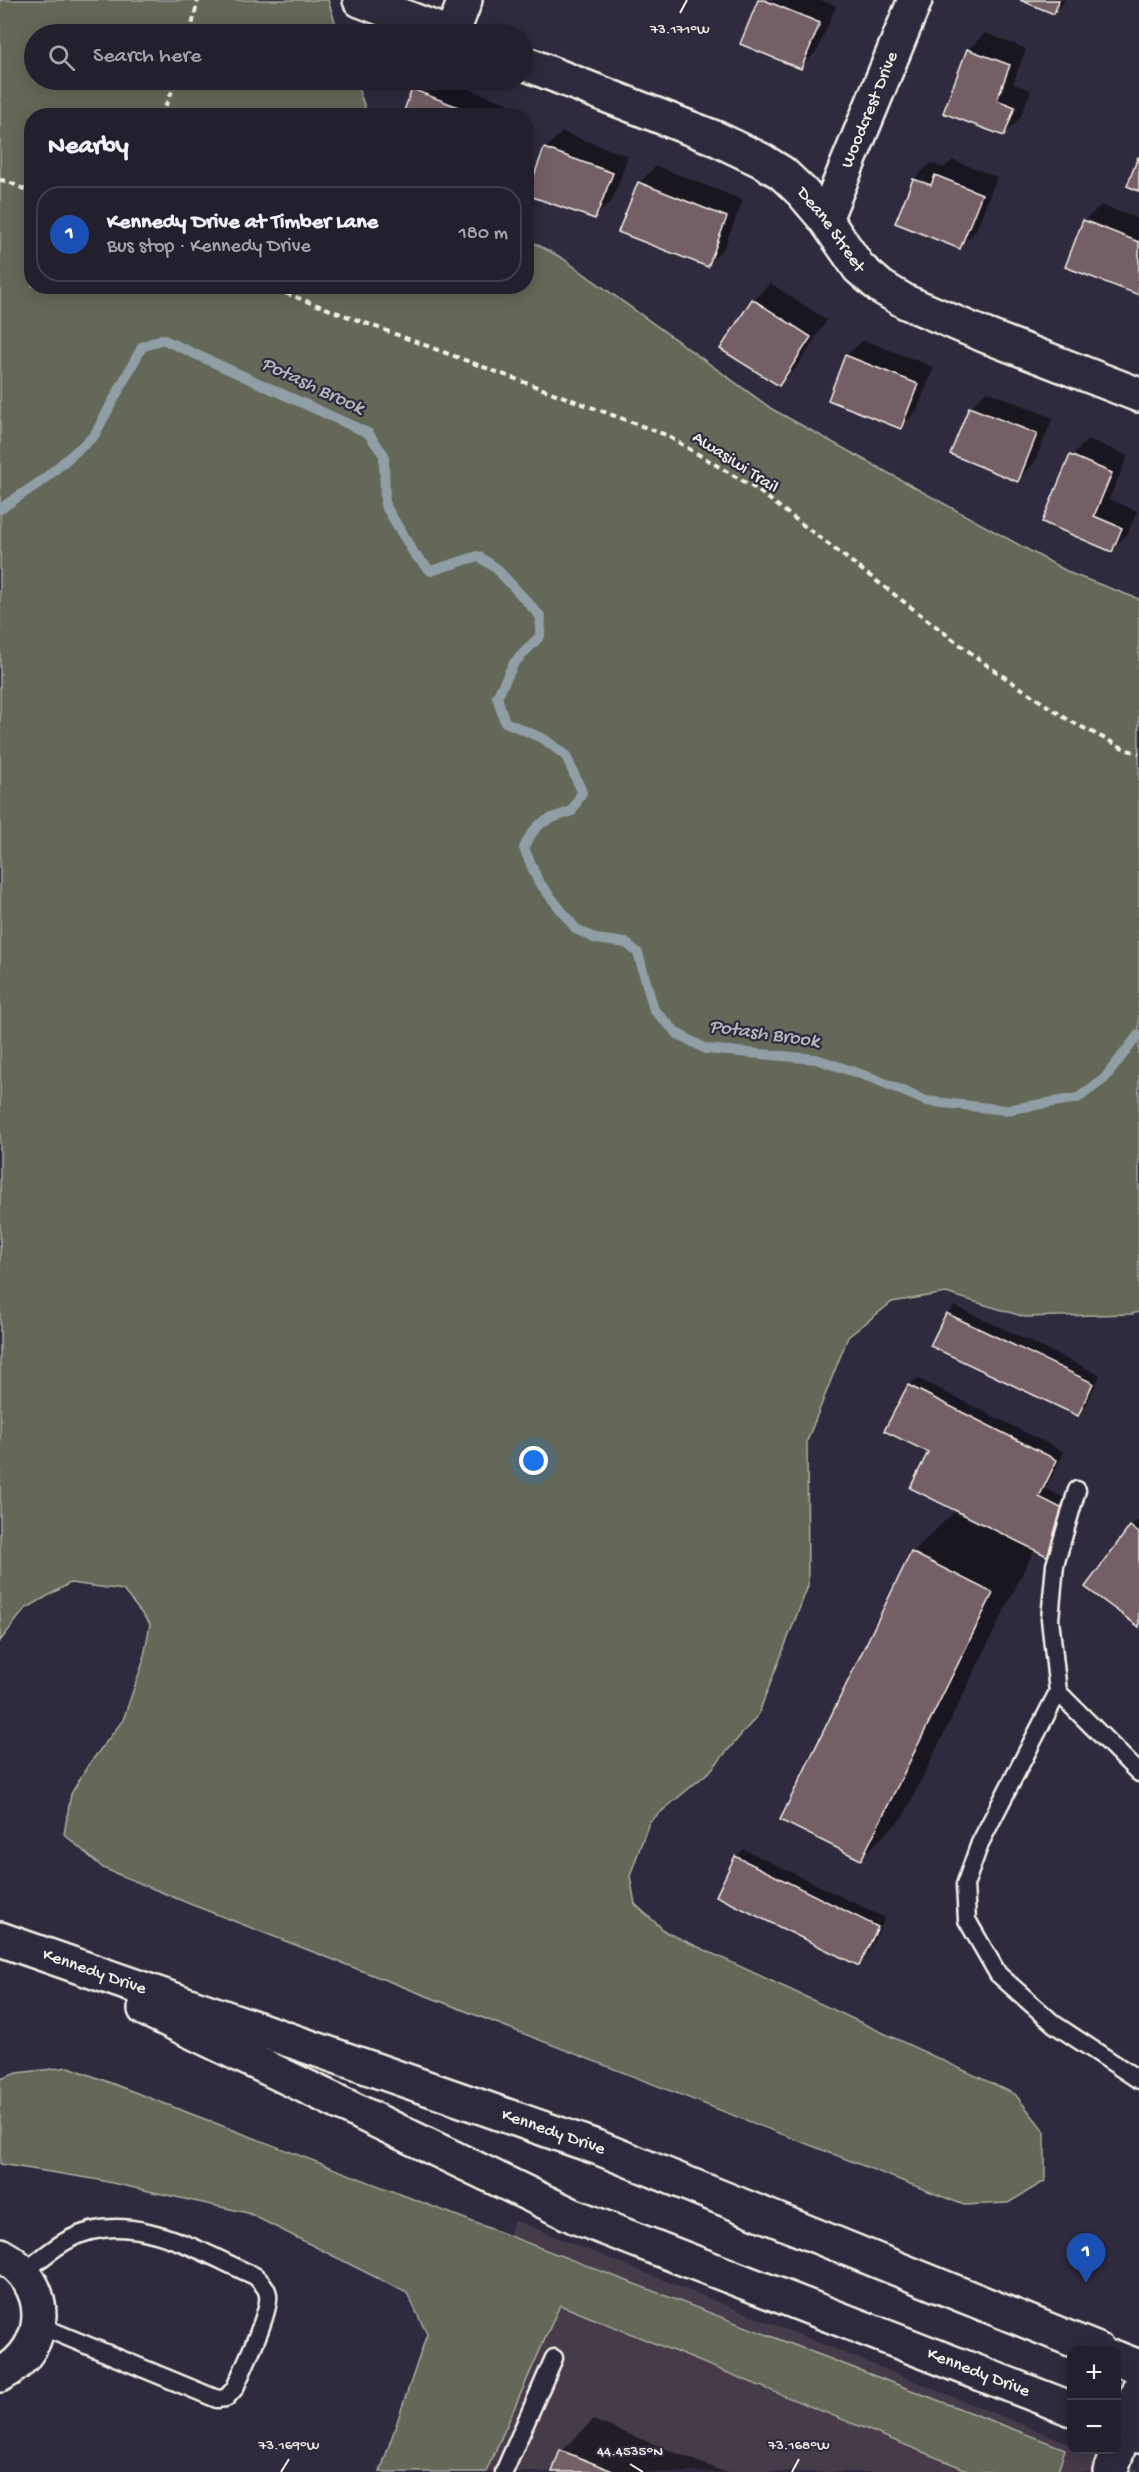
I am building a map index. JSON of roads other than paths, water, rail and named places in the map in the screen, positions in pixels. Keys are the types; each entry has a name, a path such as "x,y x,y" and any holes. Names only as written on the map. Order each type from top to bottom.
{"main road":[{"path":"360,0 424,24"},
{"path":"454,24 465,0"},
{"name":"Woodcrest Drive","path":"825,219 915,0"},
{"name":"Deane Street","path":"534,67 744,151 782,173 825,219 859,268 881,287 906,302 1139,394"},
{"name":"Kennedy Drive","path":"1067,2407 573,2216 0,1939 599,2148 1088,2346"},
{"path":"0,2375 15,2366 26,2354 34,2340 38,2325 37,2297 12,2264"},
{"path":"1121,2360 1139,2367"},
{"path":"1110,2472 1127,2430 1139,2389"}],"lane":[{"path":"1077,1490 1054,1565 1050,1619 1058,1692 980,1843 965,1885 967,1920 998,1974 1054,2024 1139,2080"},
{"path":"1058,1692 1139,1773"},
{"path":"12,2264 89,2232 117,2229 141,2230 167,2238 255,2276 265,2286 269,2297 266,2311 235,2388 226,2398 217,2399 38,2325"},
{"path":"504,2472 554,2358"}],"waterway":[{"name":"Potash Brook","path":"0,509 43,480 94,436 142,347 162,339 368,433 384,455 385,505 415,555 431,571 478,556 496,568 541,617 540,636 514,663 497,697 505,722 544,739 566,756 582,792 572,811 542,823 533,832 524,848 538,881 576,929 596,939 626,943 638,953 654,1010 678,1034 706,1049 816,1059 875,1079 926,1101 1006,1110 1078,1098 1104,1079 1139,1034"}],"place":[{"name":"Kennedy Drive at Timber Lane","path":"1086,2283"}]}
